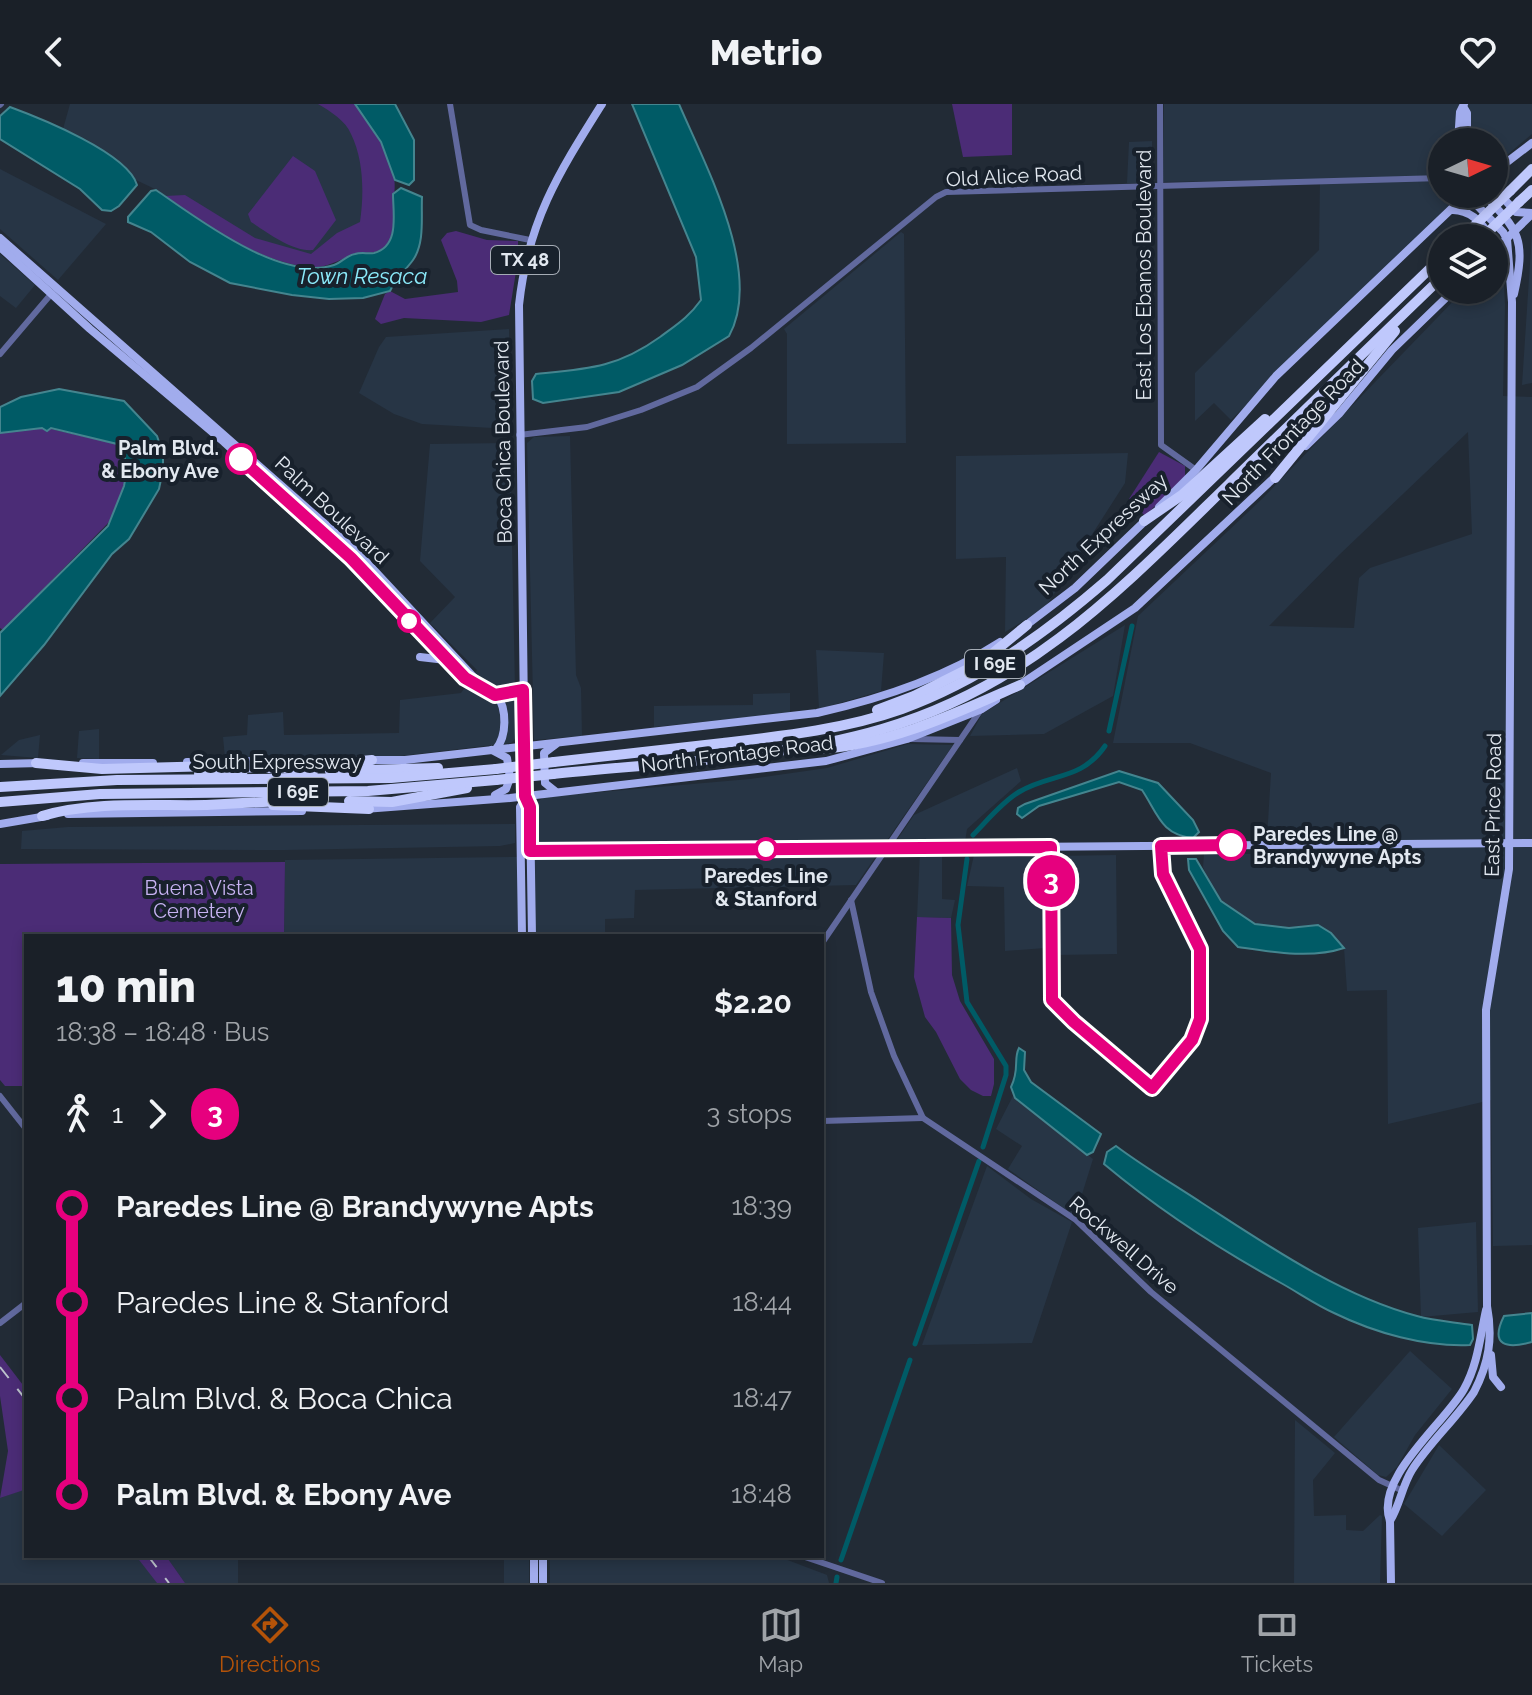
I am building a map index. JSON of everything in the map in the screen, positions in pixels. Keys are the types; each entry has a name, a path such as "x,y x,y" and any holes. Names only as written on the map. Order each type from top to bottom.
{"highway":[{"path":"1476,224 1532,169"},
{"path":"1496,224 1532,190"},
{"name":"North Expressway","path":"554,768 822,729 901,709 1000,661 1051,627 1107,580 1428,270"},
{"name":"North Expressway","path":"496,774 735,755 828,743 896,724 959,699 1042,652 1116,595 1428,291"},
{"path":"1275,478 1428,293"},
{"path":"1144,521 1182,495 1334,361"},
{"path":"822,729 914,696 953,677 982,662 1027,625"},
{"path":"735,755 840,748 876,741 929,724 1020,685"},
{"path":"117,780 372,760"},
{"path":"36,763 102,769 215,766 496,774"},
{"path":"42,816 91,808 319,799 392,802 442,794 496,774"},
{"name":"South Expressway","path":"0,787 117,780 363,779 496,774"},
{"name":"South Expressway","path":"0,802 100,794 368,791 496,774"},
{"path":"100,794 369,809"}],"main road":[{"name":"Boca Chica Boulevard","path":"532,934 530,807 525,798 519,305 530,240 552,186 602,104"},
{"path":"1459,128 1460,112 1464,106"},
{"path":"1464,106 1467,128"},
{"path":"1508,163 1532,143"},
{"path":"1508,203 1516,212 1530,215"},
{"path":"1452,208 1463,209 1479,224"},
{"name":"North Expressway","path":"524,746 760,722 848,706 879,698 951,669 1027,625 1075,588 1196,470 1276,376 1452,208"},
{"path":"1480,208 1495,224"},
{"path":"1496,208 1516,230"},
{"path":"1508,238 1530,215"},
{"path":"1519,258 1522,231 1530,215"},
{"name":"East Price Road","path":"1512,302 1519,258 1516,230"},
{"name":"Palm Boulevard","path":"0,238 337,545 465,678 497,695 523,690"},
{"name":"Palm Boulevard","path":"0,247 358,553 485,691"},
{"name":"East Price Road","path":"1397,1487 1474,1392 1490,1348 1491,1327 1487,1306 1486,1010 1505,905 1510,843 1512,302 1508,252"},
{"name":"North Frontage Road","path":"0,824 42,816 85,813 369,809 525,798 559,791 826,761 907,739 982,709 1135,608 1275,478 1339,414 1392,350 1440,304"},
{"path":"420,657 446,660"},
{"path":"483,800 502,793 510,778 507,758 494,749 503,736 501,702 497,695"},
{"path":"559,791 547,787 543,761 546,750 561,743"},
{"name":"South Expressway","path":"0,764 405,760 524,746"},
{"name":"Boca Chica Boulevard","path":"522,934 520,807 525,798"},
{"path":"530,851 1532,843"},
{"name":"East Price Road","path":"1391,1583 1390,1521 1386,1511 1409,1458 1466,1386 1475,1366 1487,1306"},
{"path":"1490,1348 1492,1374 1501,1387"},
{"path":"534,1558 534,1583"},
{"path":"543,1558 543,1583"}],"street":[{"path":"450,104 468,220 474,228 530,240"},
{"name":"East Los Ebanos Boulevard","path":"1160,104 1161,445 1196,470"},
{"name":"Old Alice Road","path":"519,435 587,427 641,410 697,387 751,348 942,194 1428,178"},
{"path":"0,354 55,291"},
{"path":"824,940 982,709"},
{"path":"907,739 960,740"},
{"path":"824,1121 923,1118 894,1056 871,992 851,900"},
{"path":"0,1096 24,1126"},
{"name":"Rockwell Drive","path":"923,1118 1076,1220 1151,1292 1244,1370 1379,1480 1397,1487"},
{"path":"0,1323 24,1305"},
{"path":"808,1558 882,1583"}],"shaded area":[{"path":"70,104 355,104 395,180 393,194 323,267 184,209 136,180 86,139 63,129"},
{"path":"1164,104 1532,104 1532,134 1508,154 1508,128 1428,128 1428,208 1447,208 1231,420 1214,403 1195,421 1195,373 1319,250 1320,179 1163,182"},
{"path":"1152,141 1153,183 1127,183 1129,142"},
{"path":"0,169 106,224 58,280 0,229"},
{"path":"901,232 904,234 906,443 787,444 787,334 784,329"},
{"path":"1532,233 1532,383 1522,385"},
{"path":"0,254 35,285 16,308 0,296"},
{"path":"1450,304 1505,304 1503,396 1532,397 1532,1245 1493,1246 1491,1100 1388,1124 1387,990 1347,991 1344,948 1331,933 1318,925 1289,928 1255,924 1221,901 1210,884 1203,867 1204,854 1266,854 1271,773 1190,743 1113,743 1138,616 1263,498","holes":["1468,432 1472,534 1370,568 1359,578 1354,628 1269,626"]},
{"path":"509,329 511,429 422,424 394,414 359,393 386,337"},
{"path":"570,436 576,675 581,688 582,736 534,740 527,443 534,437"},
{"path":"510,443 516,738 511,743 392,757 225,758 223,737 247,735 248,715 283,712 284,735 399,733 400,700 461,693 477,670 430,623 455,597 420,561 430,444"},
{"path":"1128,453 1125,483 1045,608 1005,632 1006,557 956,559 956,456"},
{"path":"1125,625 1113,696 1044,734 970,736 982,714"},
{"path":"816,650 884,653 881,691 819,709"},
{"path":"790,693 790,713 654,727 654,706 753,705 753,694"},
{"path":"99,729 99,759 77,758 79,731"},
{"path":"40,735 38,758 1,755 19,740"},
{"path":"908,744 953,745 856,885 635,890 634,918 605,919 605,934 536,934 534,814 536,803 544,797 750,779 827,768"},
{"path":"1017,768 1021,781 967,829 965,842 895,843 914,815"},
{"path":"515,824 515,843 500,846 285,850 21,849 22,831 68,827"},
{"path":"920,852 942,853 942,899 955,900 951,918 917,917"},
{"path":"974,855 1044,857 1045,948 1005,951 1004,887 967,886"},
{"path":"1116,855 1117,954 1056,955 1055,856"},
{"path":"517,857 518,934 284,934 285,860"},
{"path":"1014,1094 1093,1159 1078,1207 1072,1214 1008,1169 1022,1146 996,1129"},
{"path":"987,1166 1031,1199 1072,1222 1032,1343 922,1345"},
{"path":"1476,1222 1478,1312 1421,1317 1418,1228"},
{"path":"1410,1351 1452,1389 1415,1435 1397,1467 1386,1477 1378,1475 1334,1437"},
{"path":"1295,1420 1335,1453 1313,1480 1314,1516 1346,1515 1346,1530 1363,1531 1382,1516 1380,1583 1294,1583"},
{"path":"1439,1445 1486,1490 1442,1536 1404,1504"},
{"path":"24,1486 24,1558 139,1558 158,1583 0,1583 0,1498 23,1490"},
{"path":"167,1558 238,1558 238,1583 185,1583"},
{"path":"504,1558 529,1558 529,1583 504,1583"},
{"path":"550,1558 782,1558 827,1575 829,1583 550,1583"}],"green space":[{"path":"318,104 355,104 384,149 395,187 392,231 382,249 356,254 322,267 300,266 246,247 165,196 185,195 255,238 311,254 337,233 360,222 362,201 361,166 349,129"},
{"path":"952,104 1012,104 1012,155 963,157"},
{"path":"293,156 315,171 336,220 313,250 297,248 281,241 251,222 248,214"},
{"path":"456,231 487,240 518,241 509,315 481,322 404,318 381,324 375,319 385,294 390,291 405,299 458,292 457,281 441,240 447,233"},
{"path":"42,427 117,444 124,453 127,470 124,486 112,519 3,630 0,628 0,433"},
{"path":"1159,452 1185,466 1185,476 1145,516 1129,499"},
{"name":"Buena Vista Cemetery","path":"285,862 284,934 24,934 24,1086 5,1086 0,1080 0,864"},
{"path":"917,917 951,918 952,975 960,1001 994,1059 991,1096 971,1090 960,1079 925,1017 914,977"},
{"path":"0,1355 24,1386 24,1490 0,1498 8,1451 0,1396"},
{"path":"138,1558 167,1558 185,1583 157,1583"}],"water":[{"path":"355,104 395,104 414,140 414,180 409,185 395,180 381,142"},
{"path":"632,104 679,104 727,219 740,282 738,310 729,336 682,365 619,392 543,403 533,399 532,381 536,374 601,365 630,355 677,325 701,300 696,257"},
{"path":"10,107 101,149 130,173 137,185 119,206 111,211 102,210 80,189 0,139 0,116"},
{"name":"Town Resaca","path":"401,188 422,197 422,230 417,253 390,291 363,298 329,299 292,295 230,283 190,262 151,232 128,222 128,217 151,191 156,190 240,245 290,265 313,268 334,265 360,253 374,253 388,244 394,220 393,194"},
{"path":"59,389 124,401 157,436 163,454 163,470 159,489 129,539 112,554 44,645 0,696 0,633 108,526 124,486 127,470 124,453 117,444 51,428 47,431 42,428 0,433 0,407 21,397"},
{"path":"1119,771 1158,783 1193,820 1199,832 1193,838 1174,833 1162,822 1142,790 1119,782 1039,806 1022,818 1017,814 1018,808 1025,804"},
{"path":"1188,859 1196,859 1221,901 1255,924 1289,928 1318,925 1331,933 1344,948 1305,954 1238,947 1223,931 1189,870"},
{"path":"1019,1048 1025,1052 1024,1070 1031,1082 1101,1134 1093,1152 1087,1155 1015,1098 1011,1087"},
{"path":"1116,1146 1252,1236 1333,1283 1417,1316 1472,1325 1470,1345 1436,1344 1400,1337 1366,1327 1321,1306 1212,1243 1125,1181 1104,1164 1107,1152"},
{"path":"1532,1313 1532,1342 1515,1345 1503,1343 1499,1334 1504,1316"}],"waterway":[{"path":"1109,731 1132,626"},
{"path":"973,835 1019,792 1075,771 1096,757 1105,746"},
{"path":"967,859 958,925 967,1002 1006,1066 1006,1075 983,1147"},
{"path":"915,1344 979,1161"},
{"path":"841,1560 910,1360"},
{"path":"836,1583 837,1577"}],"railway":[{"path":"0,1367 24,1397"},
{"path":"150,1558 169,1583"}],"bus line":[{"name":"3","path":"241,459 351,558 465,678 495,695 523,690 525,799 530,807 530,851 1051,847 1052,1000 1152,1088 1192,1040 1200,1019 1200,949 1163,874 1161,846 1231,845"}],"place":[{"name":"Palm Blvd. & Ebony Ave","path":"241,459"},
{"name":"Paredes Line @ Brandywyne Apts","path":"1231,845"},
{"name":"Paredes Line & Stanford","path":"766,849"}]}
